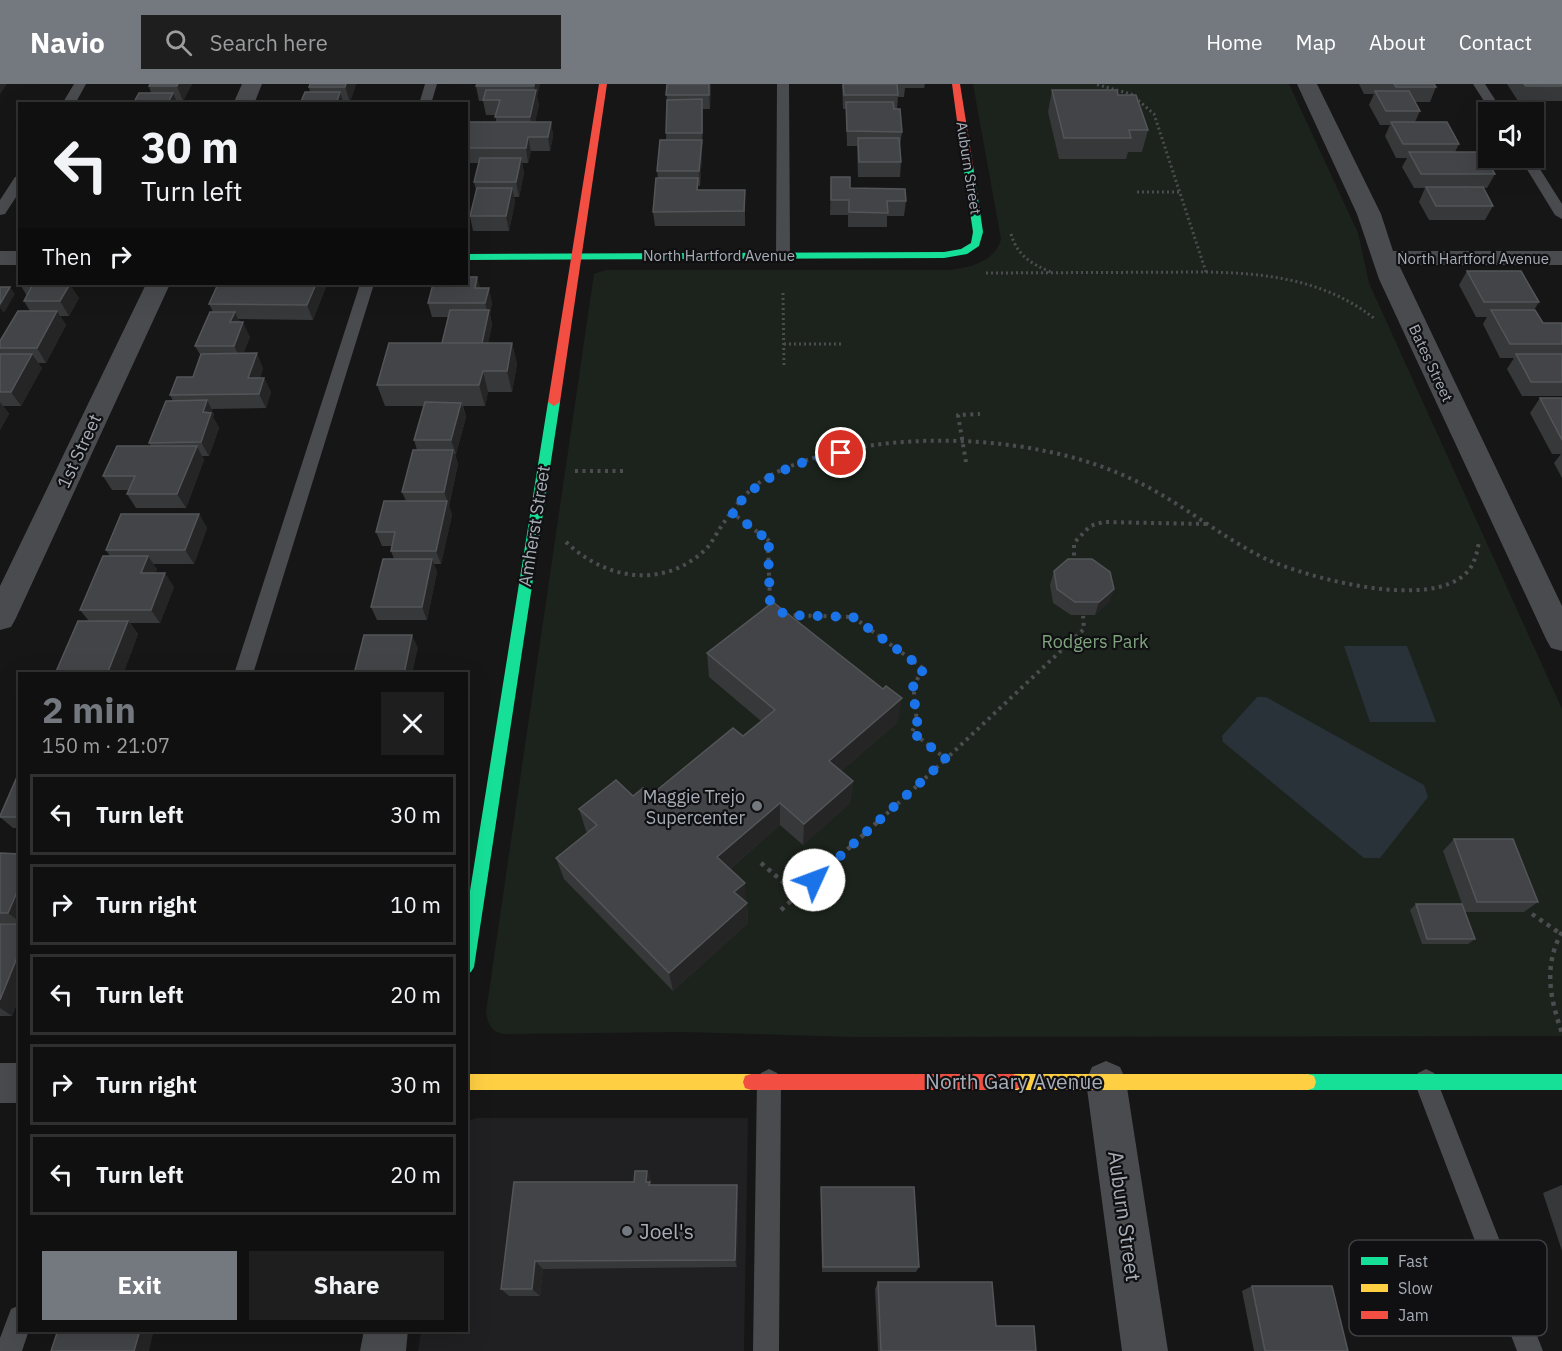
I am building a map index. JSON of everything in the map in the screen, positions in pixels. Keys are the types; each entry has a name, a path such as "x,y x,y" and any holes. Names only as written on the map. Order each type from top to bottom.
{"street":[{"path":"244,102 252,84"},
{"name":"Amherst Street","path":"468,954 603,84"},
{"name":"Auburn Street","path":"956,84 979,239 971,249"},
{"name":"Bates Street","path":"1307,84 1369,214 1391,279 1562,639"},
{"name":"North Hartford Avenue","path":"468,257 944,255 971,249"},
{"path":"0,258 18,258"},
{"name":"North Hartford Avenue","path":"1383,258 1562,258"},
{"name":"1st Street","path":"0,618 158,285"},
{"name":"Auburn Street","path":"1106,1081 1145,1351"},
{"name":"North Gary Avenue","path":"468,1082 1562,1082"},
{"path":"0,1083 18,1083"},
{"path":"383,1351 386,1332"}],"lane":[{"path":"69,102 80,84"},
{"path":"426,102 431,84"},
{"path":"783,84 783,255"},
{"path":"1479,84 1491,102"},
{"path":"1532,168 1562,215"},
{"path":"0,211 18,183"},
{"path":"244,672 367,285"},
{"path":"766,1351 769,1081"},
{"path":"1426,1081 1487,1240"},
{"path":"9,1351 18,1324"},
{"path":"1524,1336 1530,1351"}],"path":[{"path":"1095,84 1131,94 1154,114 1206,272"},
{"path":"1137,192 1180,192"},
{"path":"1011,233 1016,250 1040,268 1054,272"},
{"path":"979,273 1256,273 1309,283 1349,302 1369,314 1381,325"},
{"path":"783,293 784,367"},
{"path":"784,344 844,344"},
{"path":"966,462 958,415 980,414"},
{"path":"563,538 578,556 606,571 624,575 660,573 693,561 707,549 731,512 761,482 800,464 854,450 923,442 979,440 1032,448 1082,460 1154,490 1206,525 1249,550 1292,570 1345,584 1387,590 1426,590 1454,582 1471,567 1476,556 1479,535"},
{"path":"572,471 622,471"},
{"path":"731,512 772,543 768,548 770,602 785,615 853,617 924,669 913,683 912,698 918,720 912,732 946,759"},
{"path":"1075,572 1074,543 1090,526 1115,521 1206,525"},
{"path":"781,910 1084,629 1083,616"},
{"path":"761,863 798,895"},
{"path":"1532,914 1562,933 1554,943 1548,985 1562,1033"}],"shaded area":[{"path":"1344,646 1407,646 1436,722 1370,722"},
{"path":"1257,697 1266,697 1424,785 1428,797 1380,858 1364,858 1223,742 1222,736"},
{"path":"477,1118 748,1118 744,1351 418,1351 421,1332 468,1332 468,1121"}],"green space":[{"name":"Rodgers Park","path":"973,84 1289,84 1358,233 1369,283 1562,709 1562,1036 856,1037 682,1032 504,1034 491,1027 486,1012 594,274 606,270 950,270 981,262 994,253 1001,239"}],"building":[{"path":"150,84 178,84 177,86 149,86"},
{"path":"310,84 346,84 345,87 309,87"},
{"path":"477,84 534,84 534,86 476,86"},
{"path":"667,84 709,84 709,95 666,95"},
{"path":"843,84 897,84 898,95 844,95"},
{"path":"1394,84 1434,84 1436,87 1396,87"},
{"path":"1524,84 1562,84 1562,86 1526,86"},
{"path":"486,90 536,90 530,117 495,117 500,100 483,100"},
{"path":"1052,90 1117,90 1118,95 1136,95 1148,130 1129,130 1131,138 1064,138"},
{"path":"1375,91 1409,91 1420,111 1386,111"},
{"path":"305,92 340,92 337,102 301,102"},
{"path":"139,93 173,93 168,102 134,102"},
{"path":"702,99 702,133 666,133 667,100"},
{"path":"846,102 893,102 894,109 900,109 902,132 847,131"},
{"path":"468,122 551,122 548,137 528,137 526,148 468,148"},
{"path":"1391,122 1447,122 1459,144 1403,144"},
{"path":"858,138 899,138 901,162 859,162"},
{"path":"660,140 702,140 699,171 657,171"},
{"path":"1409,152 1478,152 1478,168 1491,168 1495,174 1421,174"},
{"path":"480,158 521,158 516,182 474,182"},
{"path":"831,177 850,177 850,188 905,189 906,201 887,201 888,213 849,212 849,200 831,200"},
{"path":"656,178 698,178 697,190 745,190 744,211 653,212"},
{"path":"1426,187 1483,187 1493,206 1436,206"},
{"path":"477,188 512,188 506,216 470,216"},
{"path":"1467,271 1521,271 1539,302 1484,302"},
{"path":"468,277 477,277 475,288 489,288 485,303 428,303 433,285 468,285"},
{"path":"69,285 60,301 24,301 32,286 21,286"},
{"path":"218,285 316,285 307,305 209,304"},
{"path":"0,287 10,287 0,304"},
{"path":"450,310 489,310 482,343 442,343"},
{"path":"1491,310 1535,310 1543,323 1562,323 1562,344 1510,344"},
{"path":"18,311 57,311 37,348 0,348 0,341"},
{"path":"210,312 235,312 230,322 243,322 234,346 195,346"},
{"path":"389,343 512,343 507,371 483,371 479,385 377,385"},
{"path":"257,353 248,378 264,378 259,394 170,395 177,377 193,377 201,354"},
{"path":"0,354 32,354 11,392 0,392"},
{"path":"1516,354 1562,354 1562,382 1531,382"},
{"path":"1540,398 1562,398 1562,440"},
{"path":"207,400 203,412 211,413 201,442 149,443 166,401"},
{"path":"425,402 461,403 451,440 414,440"},
{"path":"117,446 197,446 177,494 127,494 135,476 103,476"},
{"path":"413,450 453,450 444,492 402,492"},
{"path":"384,501 447,501 436,551 391,551 395,532 376,532"},
{"path":"121,514 199,514 185,550 106,550"},
{"path":"103,556 148,556 141,573 165,573 151,610 80,610"},
{"path":"383,559 432,559 422,607 371,607"},
{"path":"1068,559 1092,559 1110,572 1114,589 1099,602 1075,602 1057,589 1054,571"},
{"name":"Maggie Trejo Supercenter","path":"773,602 883,689 886,686 902,698 829,761 853,781 804,824 780,803 717,857 745,883 734,892 747,903 669,973 556,858 597,825 579,809 616,780 633,796 643,788 651,795 733,728 743,736 775,710 707,653"},
{"path":"78,621 128,621 108,672 56,672"},
{"path":"364,635 412,635 404,672 355,672"},
{"path":"18,775 18,817 0,816"},
{"path":"1454,839 1513,839 1538,902 1477,902"},
{"path":"0,853 18,854 18,890 8,913 0,913"},
{"path":"1416,904 1462,904 1475,939 1427,939"},
{"path":"0,924 18,924 18,955 0,1000"},
{"name":"Joel's","path":"635,1171 647,1171 646,1182 650,1182 649,1185 737,1185 735,1260 535,1261 532,1289 501,1289 514,1182 634,1182"},
{"path":"821,1187 914,1187 919,1267 823,1267"},
{"path":"878,1282 992,1282 996,1326 1034,1326 1036,1351 881,1351"},
{"path":"1252,1286 1332,1286 1348,1351 1265,1351"},
{"path":"57,1332 139,1332 134,1351 51,1351"}],"traffic: fast":[{"path":"468,257 944,255 964,252 976,244 978,232 968,165"},
{"path":"468,954 554,402"},
{"path":"1308,1082 1562,1082"}],"traffic: slow":[{"path":"468,1082 751,1082"},
{"path":"1013,1082 1308,1082"}],"traffic: jam":[{"path":"554,402 603,84"},
{"path":"956,84 968,165"},
{"path":"751,1082 1013,1082"}],"place":[{"name":"Maggie Trejo Supercenter","path":"757,806"},
{"name":"Joel's","path":"627,1231"}],"route":[{"path":"814,880 946,759 912,732 918,720 917,708 912,698 913,683 924,669 853,617 785,615 770,602 768,548 772,543 731,512 744,497 776,472 841,453"}]}
